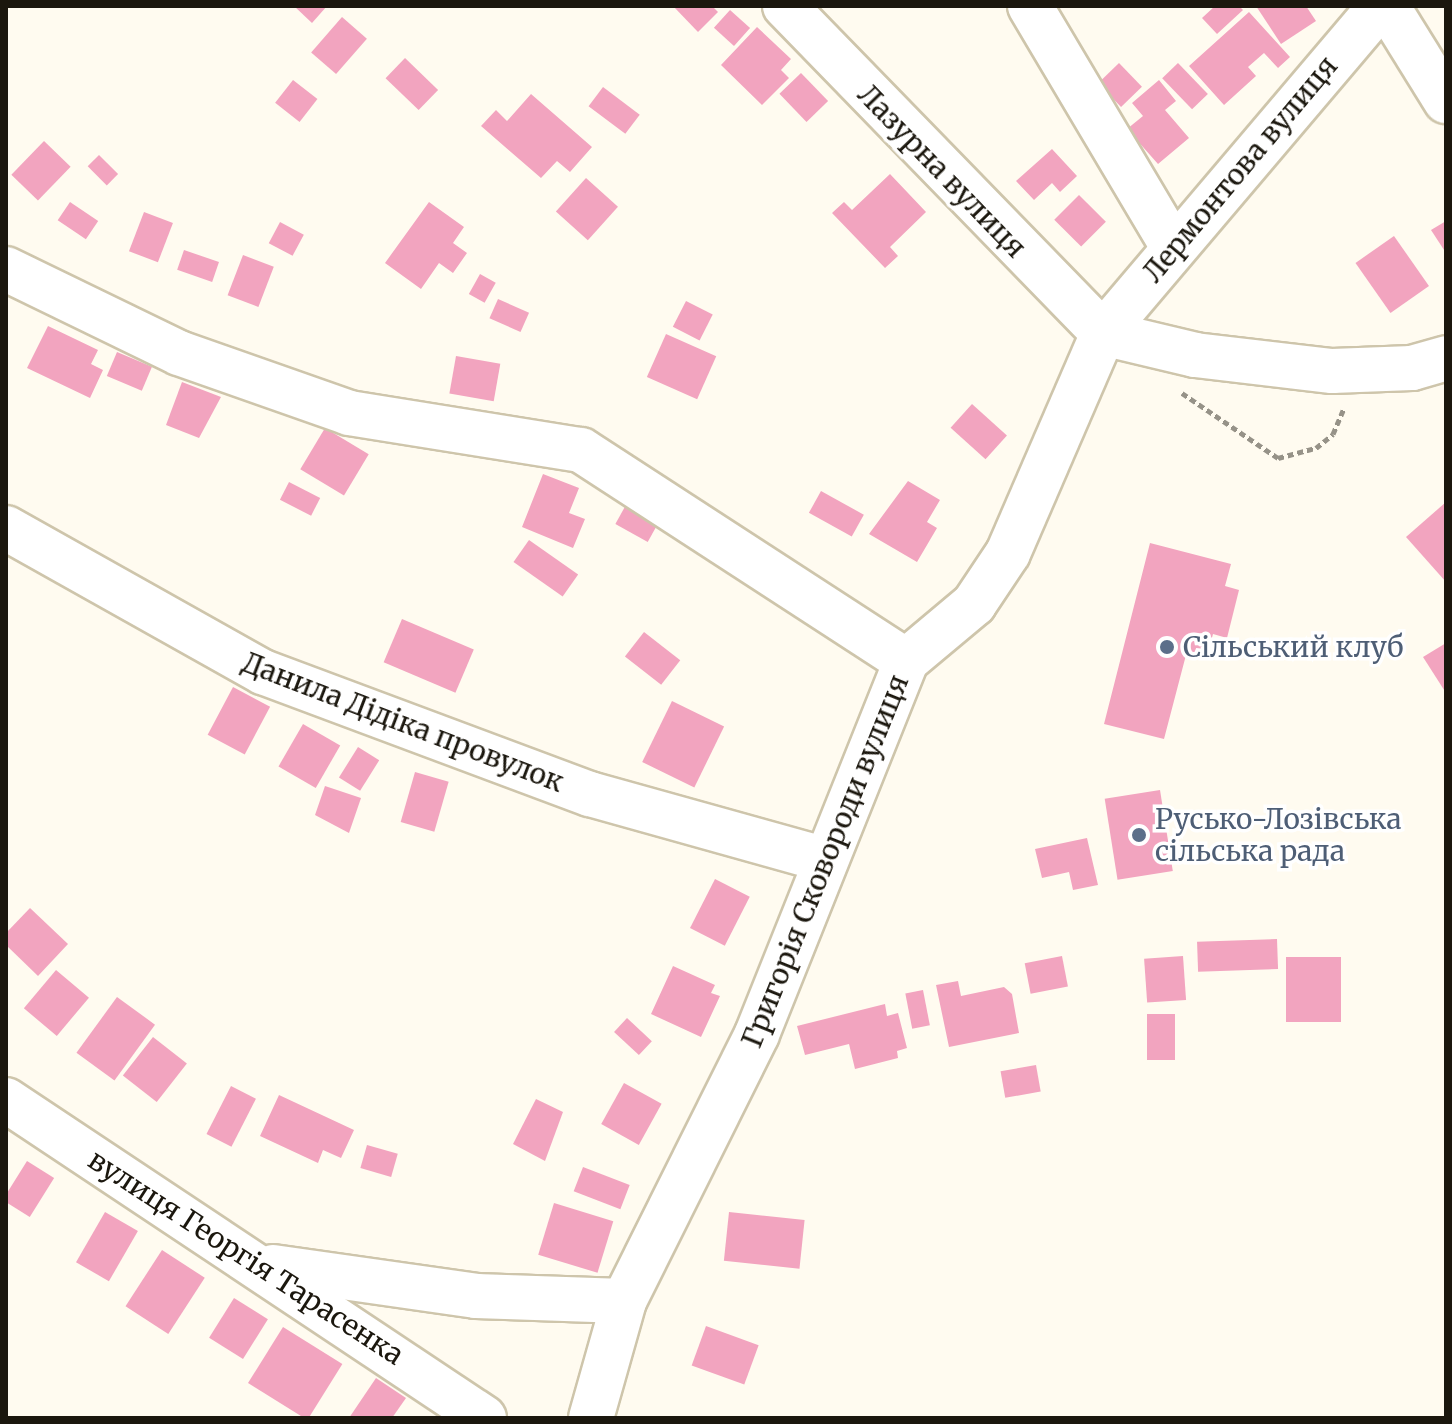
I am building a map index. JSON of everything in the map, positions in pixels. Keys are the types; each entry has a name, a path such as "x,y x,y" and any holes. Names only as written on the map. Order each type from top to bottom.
{"street":[{"name":"Лазурна вулиця","path":"785,6 1103,333"},
{"path":"1030,6 1173,247"},
{"name":"Лермонтова вулиця","path":"1103,333 1380,6"},
{"path":"1387,6 1446,101"},
{"path":"6,269 179,353 349,413 581,450 906,661"},
{"path":"1103,333 1195,355 1359,370 1446,358"},
{"name":"Григорія Сковороди вулиця","path":"591,1418 624,1301 757,1034 823,859 906,661 974,604 1008,553 1103,333"},
{"name":"Данила Дідіка провулок","path":"6,528 263,672 590,794 823,859"},
{"name":"вулиця Георгія Тарасенка","path":"6,1100 261,1266 484,1418"},
{"path":"261,1266 476,1296 624,1301"}],"path":[{"path":"1176,389 1278,458 1333,434 1359,370"}],"building":[{"path":"294,6 327,6 312,23"},
{"path":"673,6 712,6 718,12 698,32"},
{"path":"1215,6 1239,6 1243,10 1217,34 1202,18"},
{"path":"1256,6 1306,6 1316,21 1281,44"},
{"path":"730,10 750,28 734,46 714,28"},
{"path":"1249,12 1290,57 1278,68 1264,53 1248,67 1256,76 1224,105 1189,66"},
{"path":"342,17 367,39 336,74 311,52"},
{"path":"757,27 791,59 781,70 789,78 762,105 721,65"},
{"path":"405,58 438,90 419,110 386,78"},
{"path":"1119,63 1142,87 1121,107 1098,83"},
{"path":"1178,63 1208,94 1192,109 1162,78"},
{"path":"801,73 828,101 807,122 779,94"},
{"path":"293,80 317,99 300,122 275,103"},
{"path":"1159,80 1176,101 1165,110 1189,138 1158,164 1127,129 1143,116 1132,103"},
{"path":"603,87 640,115 625,134 589,106"},
{"path":"531,94 592,147 570,172 557,161 541,178 481,126 496,110 507,121"},
{"path":"44,141 71,167 38,201 11,175"},
{"path":"1052,149 1077,176 1060,192 1052,183 1034,200 1016,181"},
{"path":"99,155 118,174 107,185 88,166"},
{"path":"890,174 926,212 890,247 898,256 885,268 832,213 844,202 852,210"},
{"path":"586,178 618,207 588,240 556,211"},
{"path":"1079,195 1106,222 1081,247 1054,220"},
{"path":"70,202 98,221 86,239 58,220"},
{"path":"429,202 464,227 453,243 467,253 453,273 439,263 421,289 385,263"},
{"path":"144,212 173,223 158,262 129,251"},
{"path":"1446,221 1446,253 1431,230"},
{"path":"280,222 304,235 293,256 269,243"},
{"path":"1394,236 1429,286 1390,313 1355,263"},
{"path":"184,250 219,262 212,282 177,270"},
{"path":"243,255 274,267 258,307 228,295"},
{"path":"480,274 496,283 485,303 469,294"},
{"path":"498,299 529,313 521,332 489,318"},
{"path":"686,301 713,315 700,340 673,327"},
{"path":"48,326 98,350 91,364 103,370 90,398 27,368"},
{"path":"666,334 716,356 697,399 647,377"},
{"path":"117,352 152,367 142,391 107,376"},
{"path":"456,356 500,364 494,401 449,393"},
{"path":"182,382 221,397 199,438 166,425"},
{"path":"972,404 1007,435 986,459 951,428"},
{"path":"325,428 369,454 344,495 300,469"},
{"path":"543,474 579,488 569,513 585,519 573,548 522,527"},
{"path":"908,481 940,500 927,522 937,528 917,562 869,534"},
{"path":"289,482 320,498 311,516 280,500"},
{"path":"821,491 864,515 852,537 809,513"},
{"path":"1446,502 1446,582 1406,537"},
{"path":"627,503 659,521 648,542 615,524"},
{"path":"529,540 578,574 563,597 514,562"},
{"name":"Сільський клуб","path":"1150,543 1231,564 1225,586 1239,590 1227,638 1213,634 1206,660 1186,655 1164,739 1104,724"},
{"path":"402,619 474,649 455,693 384,662"},
{"path":"644,632 680,660 661,685 625,656"},
{"path":"1446,643 1446,693 1423,657"},
{"path":"233,687 270,707 245,754 208,735"},
{"path":"672,701 724,726 694,788 642,762"},
{"path":"303,724 340,746 316,788 278,766"},
{"path":"358,747 379,760 360,791 339,778"},
{"path":"415,772 449,782 434,832 401,822"},
{"path":"325,786 361,798 349,833 315,815"},
{"name":"Русько-Лозівська сільська рада","path":"1160,790 1173,871 1118,880 1105,799"},
{"path":"1087,838 1098,885 1073,890 1069,872 1042,878 1035,849"},
{"path":"715,879 750,897 725,946 690,928"},
{"path":"30,908 68,944 38,976 6,945 6,933"},
{"path":"1277,939 1278,969 1198,972 1197,942"},
{"path":"1062,956 1068,986 1031,994 1025,963"},
{"path":"1183,956 1186,1000 1147,1003 1144,959"},
{"path":"1286,957 1341,957 1341,1022 1286,1022"},
{"path":"673,966 715,985 711,993 720,996 701,1037 651,1014"},
{"path":"56,970 89,998 57,1036 24,1008"},
{"path":"958,981 961,996 1004,987 1012,994 1019,1033 949,1047 936,985"},
{"path":"923,990 930,1025 912,1029 905,993"},
{"path":"117,997 155,1025 114,1080 76,1053"},
{"path":"885,1004 887,1016 898,1013 907,1048 897,1051 898,1058 855,1069 849,1044 805,1055 797,1026"},
{"path":"1147,1014 1175,1014 1175,1060 1147,1060"},
{"path":"627,1018 652,1041 639,1055 614,1032"},
{"path":"153,1037 187,1063 157,1102 123,1076"},
{"path":"1036,1065 1041,1092 1005,1098 1001,1071"},
{"path":"624,1083 662,1104 639,1145 601,1124"},
{"path":"231,1086 256,1099 231,1147 206,1134"},
{"path":"279,1095 354,1130 341,1158 323,1150 318,1163 260,1136"},
{"path":"536,1099 563,1112 545,1161 513,1144"},
{"path":"367,1145 398,1154 391,1177 360,1168"},
{"path":"27,1161 54,1178 30,1217 6,1202 6,1195"},
{"path":"583,1167 630,1185 620,1209 574,1191"},
{"path":"554,1203 613,1221 598,1273 538,1255"},
{"path":"105,1212 138,1231 109,1281 76,1262"},
{"path":"729,1212 805,1220 799,1269 724,1261"},
{"path":"162,1250 205,1278 168,1334 126,1306"},
{"path":"234,1298 268,1319 243,1359 209,1338"},
{"path":"706,1326 759,1345 744,1385 692,1365"},
{"path":"283,1327 342,1364 309,1418 248,1383"},
{"path":"376,1378 406,1398 392,1418 349,1418"}],"place":[{"name":"Сільський клуб","path":"1167,647"},
{"name":"Русько-Лозівська сільська рада","path":"1139,835"}]}
